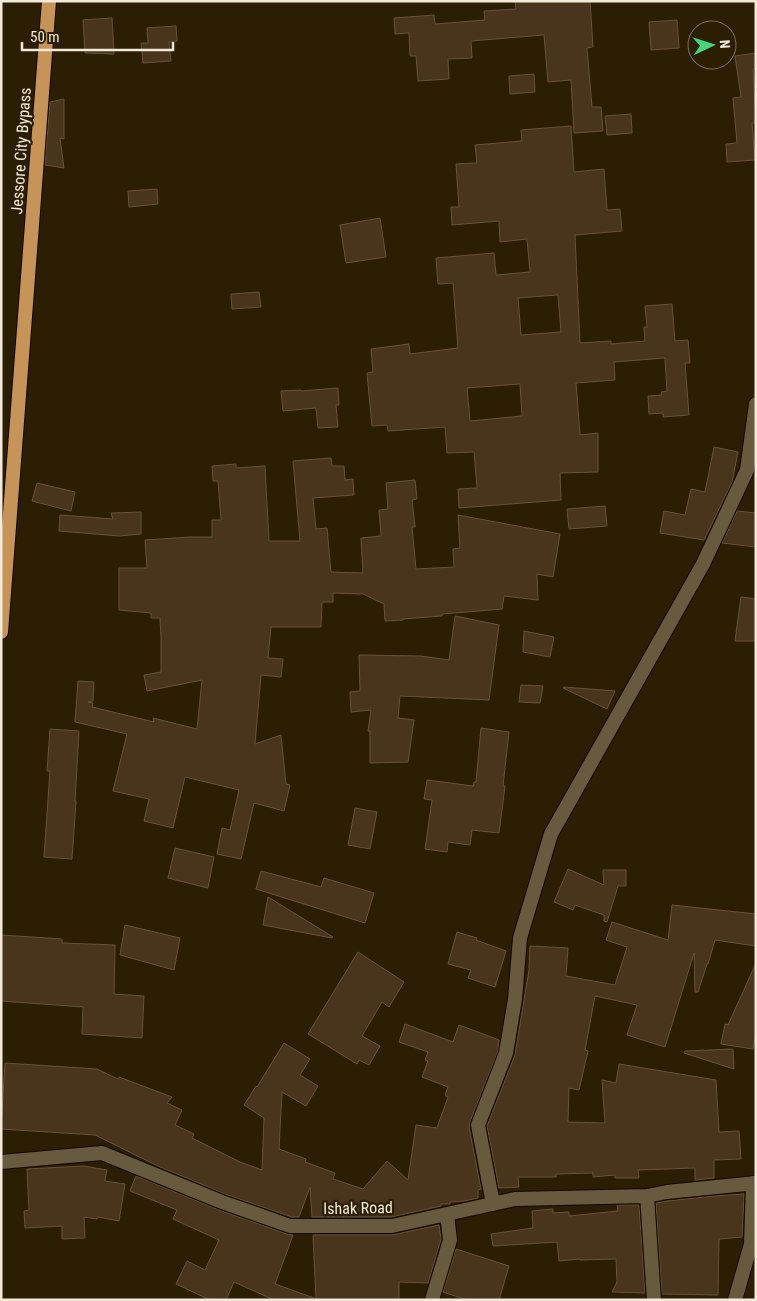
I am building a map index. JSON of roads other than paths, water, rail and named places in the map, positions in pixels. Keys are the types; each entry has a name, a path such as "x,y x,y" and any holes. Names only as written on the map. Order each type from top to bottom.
{"highway":[{"name":"Jessore City Bypass","path":"1,632 49,1"}],"street":[{"path":"493,1204 478,1125 506,1053 515,999 520,938 552,834 703,564 747,470 756,404"},
{"name":"Ishak Road","path":"1,1162 102,1153 222,1202 290,1226 392,1226 516,1199 647,1196 667,1192 755,1183"},
{"path":"736,1300 751,1244 755,1183"},
{"path":"647,1196 654,1300"},
{"path":"432,1300 450,1240 447,1214"}]}
